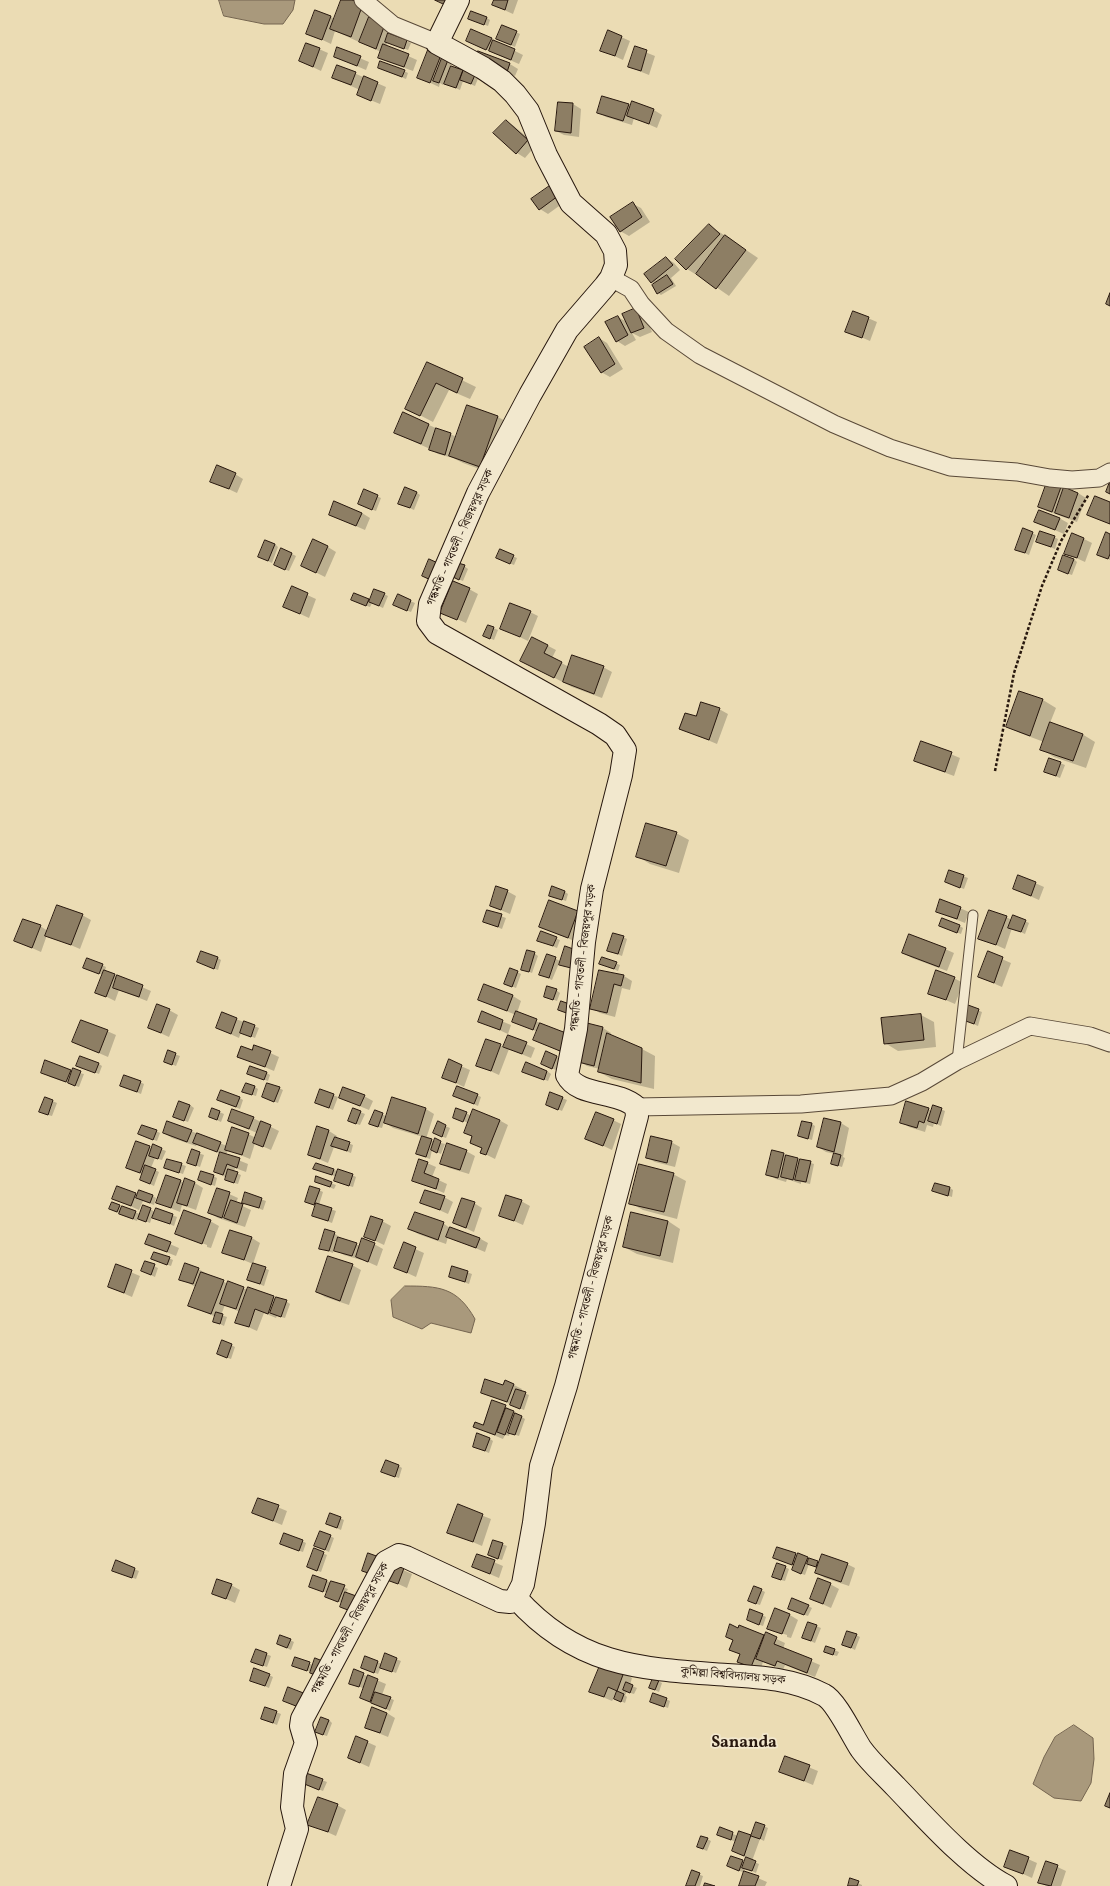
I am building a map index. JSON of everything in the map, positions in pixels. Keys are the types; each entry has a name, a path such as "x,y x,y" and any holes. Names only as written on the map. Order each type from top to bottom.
{"main road":[{"path":"437,43 458,0"},
{"name":"গন্ধমতি - গাবতলী - বিজয়পুর সড়ক","path":"279,1886 297,1829 292,1807 295,1774 306,1743 301,1726 302,1719 386,1562 399,1555 406,1556 500,1601 510,1602 516,1598 523,1584 534,1523 541,1466 566,1386 637,1116 636,1107 629,1100 577,1087 570,1081 567,1075 576,1030 584,942 592,889 621,775 625,750 615,735 599,724 437,633 428,621 430,604 478,493 568,330 611,278 616,265 615,251 606,234 571,203 546,155 528,111 515,94 502,81 458,53 437,43"},
{"name":"কুমিল্লা বিশ্ববিদ্যালয় সড়ক","path":"516,1598 533,1617 552,1631 595,1656 645,1668 758,1677 795,1683 826,1696 846,1722 862,1750 913,1804 970,1860 992,1879 1006,1886"}],"street":[{"path":"363,0 393,24 437,43"},
{"path":"611,278 631,289 641,304 666,331 700,355 834,424 890,448 950,467 1017,472 1072,480 1105,475"},
{"path":"636,1107 801,1104 891,1096 922,1082 957,1061 1030,1026 1090,1036 1110,1043"}],"lane":[{"path":"957,1061 973,915"}],"path":[{"path":"995,771 1014,673 1042,586 1061,541 1105,475"}],"shaded area":[{"path":"219,0 295,0 293,10 283,24 264,24 224,16"},
{"path":"405,1286 437,1288 454,1294 468,1308 475,1319 471,1333 431,1323 422,1329 393,1317 391,1300"},
{"path":"1074,1725 1093,1738 1094,1759 1091,1783 1081,1801 1054,1798 1033,1784 1044,1757 1055,1737"}],"building":[{"path":"341,0 352,0 363,4 351,37 330,29"},
{"path":"435,0 446,0 444,4"},
{"path":"494,0 508,0 505,10 492,5"},
{"path":"315,10 331,16 322,40 306,34"},
{"path":"471,11 487,17 484,25 468,19"},
{"path":"369,17 385,24 376,49 359,42"},
{"path":"502,25 517,31 511,45 496,39"},
{"path":"471,29 492,38 486,50 466,41"},
{"path":"608,30 622,36 615,56 600,51"},
{"path":"388,33 407,40 404,49 385,42"},
{"path":"493,40 515,49 511,60 489,51"},
{"path":"306,43 320,48 313,67 299,61"},
{"path":"383,44 409,54 404,67 378,58"},
{"path":"635,46 647,50 641,71 628,67"},
{"path":"337,47 361,56 357,66 334,57"},
{"path":"428,50 441,55 430,83 417,78"},
{"path":"478,51 510,63 507,72 475,60"},
{"path":"442,58 448,60 439,83 433,81"},
{"path":"380,61 405,70 402,77 378,68"},
{"path":"466,63 478,68 471,84 460,80"},
{"path":"337,65 356,72 351,85 332,78"},
{"path":"451,66 463,70 456,88 444,84"},
{"path":"364,76 378,82 371,101 357,95"},
{"path":"602,96 629,104 623,121 597,113"},
{"path":"632,101 654,109 649,124 627,116"},
{"path":"558,102 573,103 571,133 555,131"},
{"path":"506,120 528,140 516,154 493,133"},
{"path":"551,185 558,196 539,210 531,199"},
{"path":"633,202 642,217 620,232 610,217"},
{"path":"709,224 720,234 686,270 675,259"},
{"path":"725,235 746,250 716,289 696,274"},
{"path":"666,257 673,265 651,283 644,274"},
{"path":"667,275 673,284 657,294 652,285"},
{"path":"1110,293 1110,306 1106,304"},
{"path":"636,308 644,328 631,333 622,314"},
{"path":"853,311 869,317 862,338 845,332"},
{"path":"618,316 628,335 616,342 605,322"},
{"path":"599,337 615,364 601,373 584,347"},
{"path":"427,362 463,378 457,393 436,383 420,416 405,409"},
{"path":"467,405 498,416 480,467 449,456"},
{"path":"403,412 429,424 421,444 394,433"},
{"path":"436,428 451,433 445,455 429,450"},
{"path":"217,465 236,473 229,489 210,482"},
{"path":"1110,481 1110,494 1106,492"},
{"path":"1047,482 1061,487 1052,512 1038,507"},
{"path":"405,487 417,492 410,508 398,504"},
{"path":"1064,487 1078,493 1069,518 1055,513"},
{"path":"364,489 378,495 372,510 358,504"},
{"path":"1095,496 1110,502 1110,524 1087,515"},
{"path":"334,501 362,513 356,526 329,515"},
{"path":"1039,510 1060,518 1055,530 1034,522"},
{"path":"1023,528 1033,532 1025,553 1015,550"},
{"path":"1040,531 1055,536 1051,547 1036,542"},
{"path":"1106,532 1110,534 1110,554 1108,559 1097,555"},
{"path":"1072,533 1084,538 1077,558 1064,554"},
{"path":"313,539 328,546 316,573 301,566"},
{"path":"265,540 275,544 268,561 258,557"},
{"path":"281,548 292,553 285,570 274,565"},
{"path":"500,549 514,555 510,564 496,558"},
{"path":"1063,555 1074,559 1068,574 1058,570"},
{"path":"429,559 440,564 433,581 422,576"},
{"path":"458,563 465,565 459,580 453,577"},
{"path":"453,581 470,588 457,620 440,613"},
{"path":"292,586 308,593 300,614 283,607"},
{"path":"374,589 385,593 379,606 369,602"},
{"path":"354,593 369,599 366,606 351,600"},
{"path":"398,594 411,600 407,611 393,605"},
{"path":"510,603 531,611 520,637 500,629"},
{"path":"488,625 494,627 490,639 483,636"},
{"path":"532,637 548,645 544,653 562,662 554,678 520,661"},
{"path":"572,655 604,666 594,694 563,682"},
{"path":"1019,691 1043,699 1030,736 1006,727"},
{"path":"701,702 720,708 709,740 679,729 685,713 696,716"},
{"path":"1050,722 1083,734 1073,761 1040,750"},
{"path":"921,741 952,752 945,772 914,761"},
{"path":"1049,758 1061,762 1056,776 1044,772"},
{"path":"646,823 677,832 666,866 636,857"},
{"path":"949,870 964,875 960,888 945,882"},
{"path":"1018,875 1036,882 1031,896 1013,889"},
{"path":"496,886 508,890 501,910 490,906"},
{"path":"552,886 565,891 562,900 549,896"},
{"path":"940,899 961,907 957,919 936,912"},
{"path":"549,900 578,911 568,938 539,927"},
{"path":"57,905 83,914 71,945 45,936"},
{"path":"487,910 502,914 498,927 483,922"},
{"path":"989,910 1007,916 996,945 978,939"},
{"path":"1013,915 1026,920 1021,932 1008,928"},
{"path":"942,918 960,925 957,933 939,926"},
{"path":"23,919 41,925 32,948 14,941"},
{"path":"541,931 557,937 553,946 537,941"},
{"path":"613,933 624,936 618,954 607,951"},
{"path":"909,934 946,948 939,967 902,953"},
{"path":"565,946 576,950 571,968 559,965"},
{"path":"527,950 535,952 529,972 521,970"},
{"path":"201,951 218,957 214,969 197,962"},
{"path":"988,951 1003,957 994,983 978,977"},
{"path":"547,954 556,957 549,978 539,975"},
{"path":"602,957 617,962 614,969 599,964"},
{"path":"87,958 103,964 99,974 83,968"},
{"path":"510,968 518,971 512,987 504,984"},
{"path":"104,970 115,974 106,997 95,993"},
{"path":"599,970 624,975 621,986 614,984 607,1013 590,1009"},
{"path":"936,970 955,977 946,1000 928,994"},
{"path":"117,975 143,985 139,997 113,988"},
{"path":"484,984 513,995 507,1011 478,1000"},
{"path":"547,986 557,989 553,1000 544,997"},
{"path":"561,1001 575,1006 572,1015 558,1010"},
{"path":"157,1004 170,1009 161,1033 148,1028"},
{"path":"968,1005 979,1009 974,1024 963,1020"},
{"path":"482,1011 503,1020 500,1030 478,1022"},
{"path":"516,1011 537,1019 533,1030 512,1022"},
{"path":"222,1012 237,1018 231,1034 216,1028"},
{"path":"921,1014 924,1040 884,1044 881,1018"},
{"path":"81,1020 108,1030 99,1053 72,1042"},
{"path":"244,1021 255,1025 251,1037 240,1033"},
{"path":"540,1023 566,1033 560,1051 533,1040"},
{"path":"587,1023 603,1027 594,1066 578,1062"},
{"path":"607,1033 642,1048 641,1083 598,1072"},
{"path":"508,1035 527,1042 522,1054 503,1047"},
{"path":"486,1039 501,1044 491,1071 476,1066"},
{"path":"254,1045 271,1051 265,1067 237,1057 241,1046 252,1050"},
{"path":"168,1050 176,1053 172,1065 164,1062"},
{"path":"546,1051 557,1056 552,1069 541,1064"},
{"path":"80,1056 99,1063 95,1073 76,1066"},
{"path":"449,1059 462,1065 456,1083 442,1078"},
{"path":"45,1060 71,1070 66,1082 41,1073"},
{"path":"526,1062 547,1071 544,1080 522,1072"},
{"path":"250,1066 267,1072 264,1080 247,1074"},
{"path":"73,1068 81,1071 75,1086 68,1083"},
{"path":"124,1075 141,1081 137,1092 120,1086"},
{"path":"246,1083 255,1086 252,1095 242,1092"},
{"path":"267,1083 280,1087 274,1102 262,1097"},
{"path":"457,1086 478,1094 474,1104 453,1096"},
{"path":"343,1087 365,1095 360,1106 339,1098"},
{"path":"320,1089 334,1094 329,1108 315,1103"},
{"path":"221,1090 240,1097 236,1107 217,1100"},
{"path":"550,1092 563,1097 558,1110 546,1105"},
{"path":"45,1097 53,1100 48,1115 39,1112"},
{"path":"392,1097 426,1108 418,1134 384,1123"},
{"path":"179,1101 190,1105 184,1121 173,1117"},
{"path":"906,1101 929,1108 924,1123 919,1121 917,1128 900,1123"},
{"path":"933,1105 942,1108 937,1124 928,1121"},
{"path":"212,1108 220,1111 217,1120 209,1117"},
{"path":"353,1108 361,1111 356,1124 348,1121"},
{"path":"456,1108 467,1112 463,1122 453,1118"},
{"path":"232,1109 254,1117 249,1129 228,1121"},
{"path":"473,1109 500,1120 486,1155 480,1153 482,1148 470,1143 472,1136 464,1133"},
{"path":"375,1110 383,1113 378,1127 369,1124"},
{"path":"596,1112 614,1119 603,1146 585,1139"},
{"path":"824,1118 841,1122 834,1152 817,1147"},
{"path":"167,1121 192,1130 187,1142 163,1133"},
{"path":"261,1121 271,1125 263,1147 253,1143"},
{"path":"438,1121 446,1125 442,1137 433,1133"},
{"path":"802,1121 812,1123 808,1139 798,1136"},
{"path":"142,1125 157,1130 153,1140 138,1134"},
{"path":"317,1126 329,1130 320,1159 308,1155"},
{"path":"232,1127 249,1133 242,1155 225,1150"},
{"path":"197,1133 221,1142 217,1152 193,1143"},
{"path":"422,1136 432,1139 426,1157 416,1154"},
{"path":"651,1136 672,1141 667,1163 646,1158"},
{"path":"335,1137 350,1142 347,1151 331,1146"},
{"path":"435,1138 441,1141 437,1153 431,1150"},
{"path":"136,1141 150,1146 140,1173 126,1168"},
{"path":"447,1143 467,1150 460,1170 440,1164"},
{"path":"153,1144 162,1148 158,1159 149,1156"},
{"path":"192,1149 200,1152 196,1166 187,1163"},
{"path":"772,1150 784,1153 778,1178 766,1175"},
{"path":"220,1152 240,1158 237,1168 227,1164 223,1175 214,1172"},
{"path":"834,1153 841,1155 838,1166 831,1164"},
{"path":"786,1155 798,1158 793,1180 781,1177"},
{"path":"167,1159 182,1163 179,1173 164,1168"},
{"path":"419,1159 428,1162 424,1173 439,1179 436,1189 412,1181"},
{"path":"800,1159 811,1161 806,1182 795,1180"},
{"path":"316,1163 334,1169 332,1175 313,1169"},
{"path":"639,1164 674,1173 664,1212 629,1204"},
{"path":"145,1165 156,1169 150,1184 140,1180"},
{"path":"228,1169 238,1172 234,1183 225,1180"},
{"path":"338,1169 353,1174 349,1186 334,1181"},
{"path":"201,1171 214,1175 211,1185 198,1180"},
{"path":"166,1175 181,1180 171,1208 156,1203"},
{"path":"316,1176 332,1182 330,1187 315,1182"},
{"path":"185,1178 195,1182 187,1206 177,1203"},
{"path":"935,1183 950,1187 948,1196 932,1191"},
{"path":"117,1186 136,1193 131,1206 112,1199"},
{"path":"310,1186 320,1189 314,1205 305,1202"},
{"path":"217,1188 230,1192 222,1218 208,1213"},
{"path":"139,1190 153,1195 150,1203 136,1198"},
{"path":"425,1190 445,1196 440,1210 420,1203"},
{"path":"245,1192 262,1198 259,1208 242,1203"},
{"path":"506,1195 522,1200 514,1221 499,1216"},
{"path":"462,1198 475,1202 466,1228 453,1223"},
{"path":"231,1200 243,1204 237,1223 224,1218"},
{"path":"112,1202 120,1205 117,1212 109,1209"},
{"path":"316,1203 332,1208 328,1221 312,1216"},
{"path":"143,1205 151,1208 146,1222 138,1219"},
{"path":"122,1206 136,1211 133,1219 119,1214"},
{"path":"156,1208 173,1214 170,1224 152,1218"},
{"path":"184,1210 211,1220 202,1244 175,1234"},
{"path":"415,1212 444,1222 438,1240 408,1229"},
{"path":"631,1212 668,1221 660,1256 623,1247"},
{"path":"371,1216 383,1220 375,1241 364,1237"},
{"path":"450,1227 480,1238 476,1248 446,1237"},
{"path":"325,1229 335,1232 329,1251 319,1249"},
{"path":"230,1230 252,1237 244,1260 222,1253"},
{"path":"149,1234 171,1242 167,1252 145,1244"},
{"path":"338,1237 357,1243 352,1256 334,1251"},
{"path":"362,1238 375,1243 368,1262 356,1257"},
{"path":"404,1242 416,1247 407,1273 394,1268"},
{"path":"154,1252 170,1257 167,1265 151,1259"},
{"path":"328,1256 353,1264 340,1301 316,1292"},
{"path":"145,1261 155,1264 151,1275 141,1271"},
{"path":"185,1263 199,1268 193,1284 179,1280"},
{"path":"253,1263 266,1267 260,1284 247,1280"},
{"path":"116,1264 132,1270 124,1293 108,1287"},
{"path":"452,1266 468,1271 465,1282 449,1277"},
{"path":"201,1272 224,1280 211,1314 188,1306"},
{"path":"228,1281 244,1287 236,1309 220,1304"},
{"path":"248,1287 274,1296 268,1314 255,1309 249,1327 235,1323"},
{"path":"276,1297 287,1300 281,1317 270,1313"},
{"path":"216,1312 223,1314 220,1324 213,1322"},
{"path":"222,1340 232,1344 227,1358 217,1354"},
{"path":"485,1379 503,1385 505,1380 514,1384 507,1402 481,1393"},
{"path":"516,1389 526,1392 520,1409 510,1405"},
{"path":"492,1400 506,1405 495,1435 473,1427 475,1422 483,1425"},
{"path":"506,1408 514,1411 505,1435 497,1432"},
{"path":"515,1413 522,1416 515,1435 508,1433"},
{"path":"477,1433 490,1438 485,1451 473,1447"},
{"path":"386,1460 399,1465 395,1477 381,1472"},
{"path":"258,1498 279,1505 273,1521 252,1513"},
{"path":"458,1504 483,1514 473,1542 447,1533"},
{"path":"330,1513 341,1517 337,1528 326,1524"},
{"path":"320,1531 331,1535 325,1550 314,1546"},
{"path":"284,1533 303,1540 299,1551 280,1544"},
{"path":"493,1540 503,1543 498,1559 488,1555"},
{"path":"777,1547 796,1553 792,1565 773,1558"},
{"path":"314,1548 324,1552 317,1571 307,1567"},
{"path":"368,1553 382,1558 371,1574 362,1571"},
{"path":"798,1553 808,1557 801,1574 792,1570"},
{"path":"477,1554 495,1560 490,1574 472,1567"},
{"path":"822,1554 848,1563 841,1582 815,1573"},
{"path":"809,1558 818,1561 816,1567 807,1564"},
{"path":"116,1560 135,1568 132,1578 112,1571"},
{"path":"390,1562 404,1568 398,1584 384,1579"},
{"path":"777,1563 786,1566 781,1580 772,1577"},
{"path":"313,1575 327,1580 323,1592 309,1587"},
{"path":"818,1578 831,1583 823,1604 810,1599"},
{"path":"217,1579 232,1584 226,1599 212,1594"},
{"path":"331,1581 345,1585 338,1602 325,1597"},
{"path":"754,1586 762,1589 756,1604 748,1601"},
{"path":"345,1592 359,1597 353,1612 340,1607"},
{"path":"792,1598 809,1605 804,1615 788,1609"},
{"path":"775,1608 790,1614 782,1634 767,1629"},
{"path":"750,1609 763,1614 759,1625 747,1620"},
{"path":"808,1622 817,1625 811,1641 802,1638"},
{"path":"730,1624 738,1628 739,1625 764,1635 751,1667 737,1662 740,1654 729,1650 733,1640 726,1637"},
{"path":"847,1631 857,1634 851,1648 842,1645"},
{"path":"766,1632 777,1637 774,1644 812,1659 807,1673 777,1661 775,1666 756,1659"},
{"path":"280,1635 291,1639 287,1648 277,1644"},
{"path":"826,1646 835,1649 833,1655 824,1652"},
{"path":"256,1649 267,1653 263,1666 251,1662"},
{"path":"385,1653 397,1658 392,1672 380,1668"},
{"path":"365,1656 378,1661 374,1673 361,1668"},
{"path":"295,1657 310,1662 307,1671 292,1666"},
{"path":"315,1658 325,1662 320,1677 310,1673"},
{"path":"601,1663 624,1672 617,1691 608,1687 604,1697 589,1692"},
{"path":"254,1668 270,1674 265,1686 250,1681"},
{"path":"354,1669 364,1673 359,1687 349,1684"},
{"path":"368,1675 378,1679 370,1702 360,1698"},
{"path":"653,1678 659,1680 655,1690 649,1688"},
{"path":"626,1682 633,1685 630,1693 623,1690"},
{"path":"288,1687 306,1694 301,1708 283,1701"},
{"path":"617,1691 624,1694 621,1702 614,1699"},
{"path":"375,1692 391,1697 386,1709 371,1703"},
{"path":"653,1693 667,1698 664,1707 650,1702"},
{"path":"265,1707 277,1711 273,1723 261,1719"},
{"path":"372,1707 387,1713 380,1733 365,1728"},
{"path":"321,1717 329,1720 323,1735 315,1732"},
{"path":"356,1736 368,1741 360,1763 348,1758"},
{"path":"785,1756 810,1765 804,1781 779,1772"},
{"path":"306,1773 323,1779 319,1790 302,1783"},
{"path":"1110,1793 1110,1808 1105,1806"},
{"path":"318,1797 338,1804 328,1832 307,1825"},
{"path":"756,1822 765,1825 760,1839 751,1836"},
{"path":"720,1827 733,1832 731,1840 717,1835"},
{"path":"739,1831 751,1835 744,1856 732,1851"},
{"path":"701,1836 708,1838 703,1849 697,1847"},
{"path":"1010,1850 1029,1857 1023,1874 1004,1867"},
{"path":"731,1856 743,1860 739,1871 727,1866"},
{"path":"746,1857 756,1861 752,1871 742,1868"},
{"path":"1046,1861 1058,1865 1051,1886 1038,1883"},
{"path":"692,1870 700,1873 695,1886 686,1886"},
{"path":"744,1871 759,1876 755,1886 739,1886"},
{"path":"850,1878 859,1881 857,1886 848,1886"},
{"path":"705,1883 715,1886 704,1886"}],"district":[{"name":"Sananda","path":"744,1744"}]}
